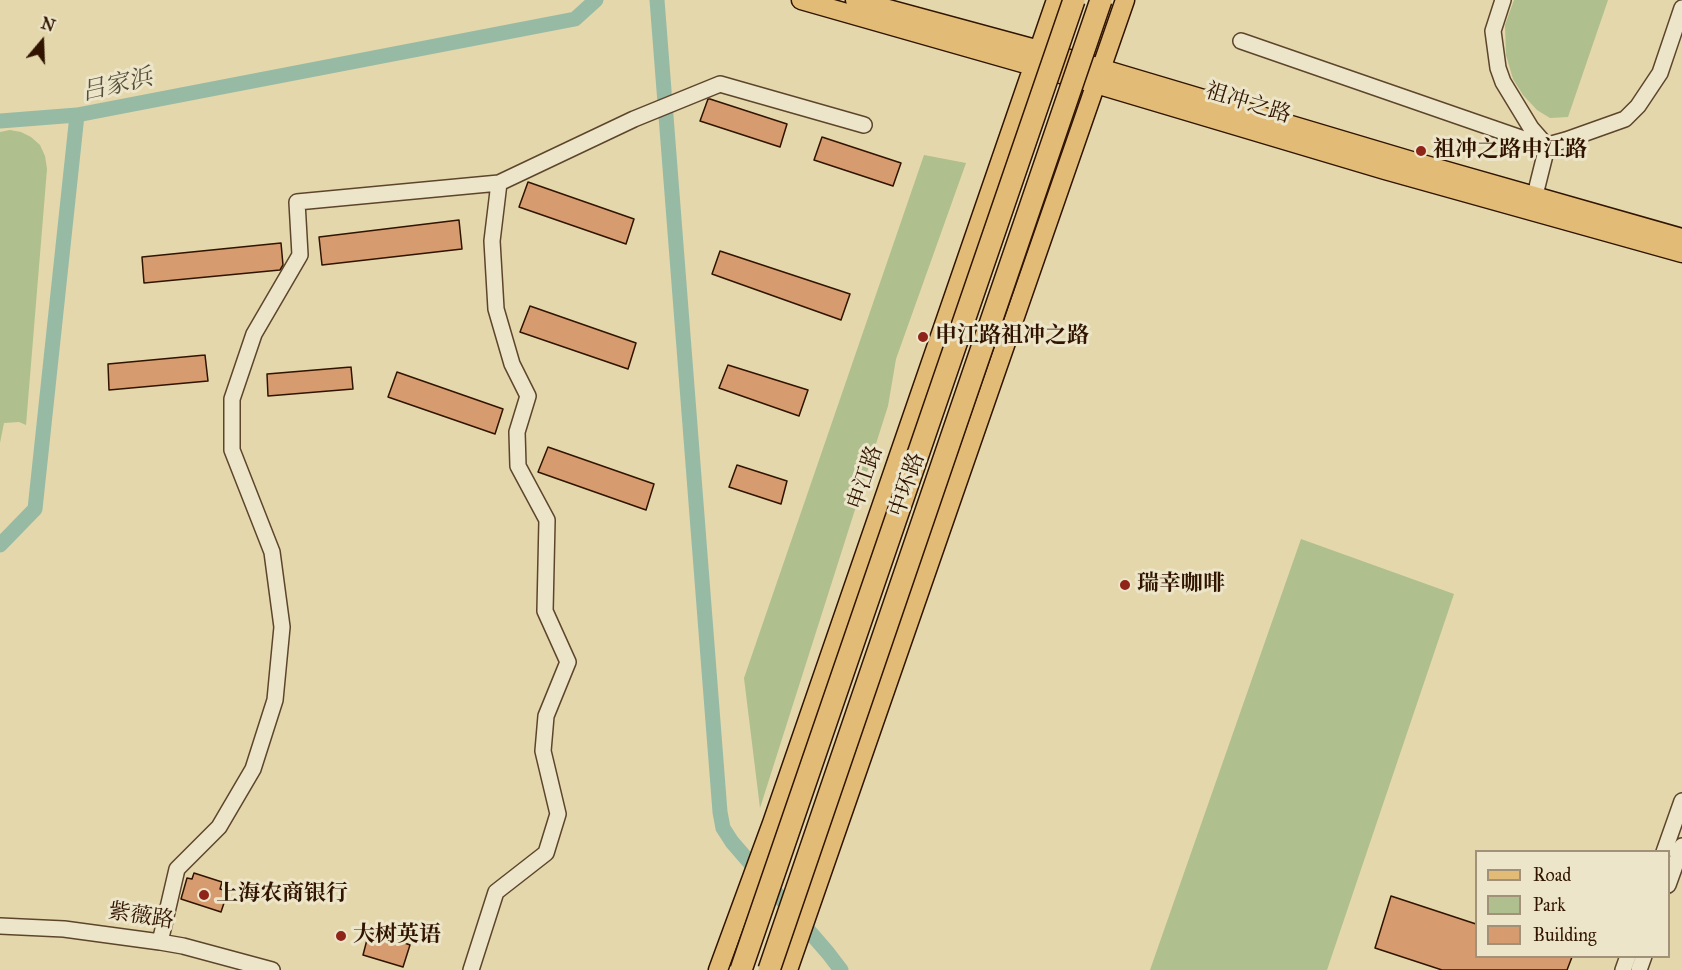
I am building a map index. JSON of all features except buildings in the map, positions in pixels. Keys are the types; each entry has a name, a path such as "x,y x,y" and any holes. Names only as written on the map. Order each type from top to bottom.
{"highway":[{"name":"中环路","path":"741,970 1074,0"},
{"name":"中环路","path":"769,970 1101,0"}],"main road":[{"name":"祖冲之路","path":"801,0 1036,58 1385,170 1682,254"},
{"name":"祖冲之路","path":"855,0 893,5 1036,58"},
{"name":"申江路","path":"718,970 772,823 1056,0"},
{"path":"789,968 1125,0"},
{"name":"祖冲之路","path":"1099,77 1535,195 1682,238"}],"street":[{"path":"1503,0 1493,31 1498,68 1503,82 1531,128 1547,147"},
{"path":"1535,195 1548,145 1625,119 1638,106 1660,73 1682,8"},
{"path":"1241,41 1547,147"},
{"path":"160,942 177,869 219,827 253,769 275,700 282,627 272,552 232,450 232,399 254,334 300,255 297,202 499,183 634,119 720,84 864,125"},
{"path":"471,970 496,892 546,853 558,814 543,750 546,716 568,662 545,611 547,520 518,466 517,432 528,396 512,364 496,309 492,241 499,183"},
{"path":"1665,850 1682,801"},
{"path":"1670,879 1682,846"},
{"name":"紫薇路","path":"0,926 64,929 160,942 272,970"}],"green space":[{"path":"1514,0 1608,0 1568,117 1550,118 1537,110 1523,95 1513,79 1506,55 1505,25"},
{"path":"10,130 31,137 40,145 47,169 26,425 19,422 4,423 0,443 0,132"},
{"path":"924,155 966,163 896,359 888,406 760,808 744,678"},
{"path":"1301,539 1454,594 1327,970 1150,970"}],"waterway":[{"name":"吕家浜","path":"0,545 35,509 77,115 575,19 596,0"},
{"path":"657,0 723,828 732,842 841,970"},
{"path":"0,121 77,115"}],"place":[{"name":"祖冲之路申江路","path":"1421,151"},
{"name":"申江路祖冲之路","path":"923,337"},
{"name":"瑞幸咖啡","path":"1125,585"},
{"name":"上海农商银行","path":"204,895"},
{"name":"大树英语","path":"341,936"}]}
